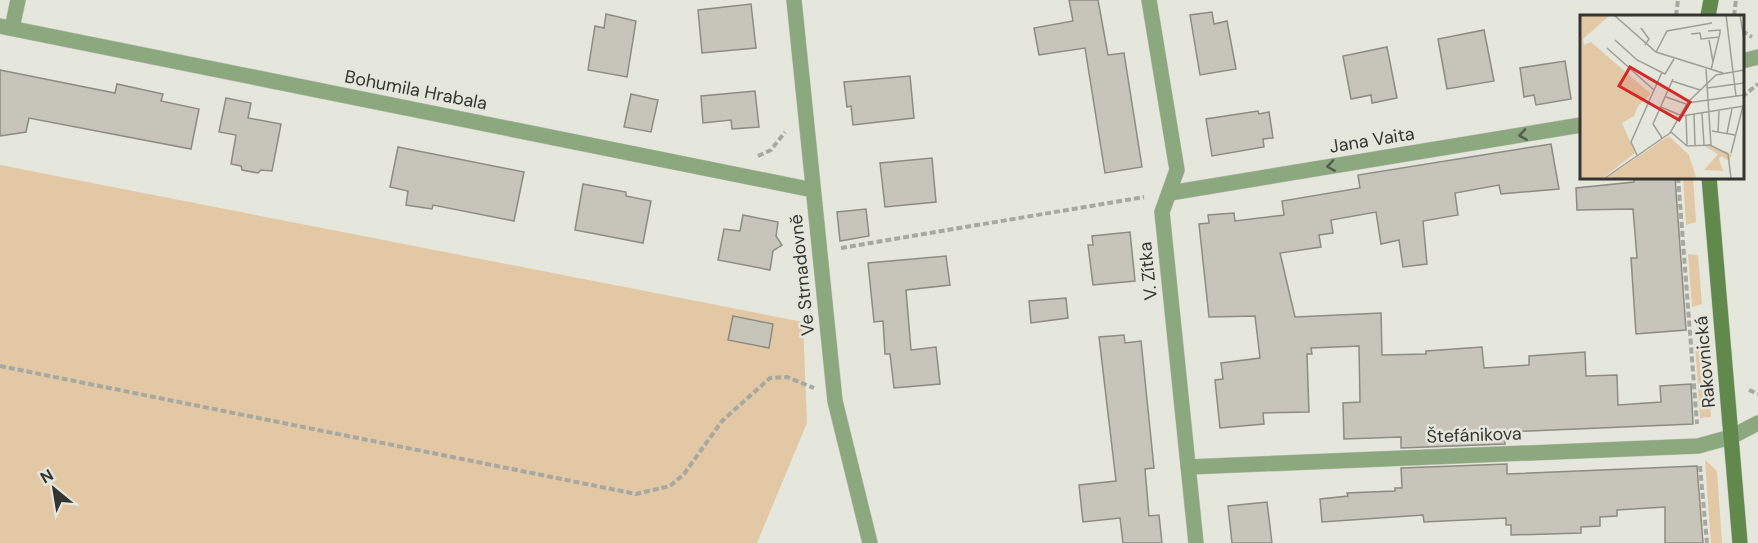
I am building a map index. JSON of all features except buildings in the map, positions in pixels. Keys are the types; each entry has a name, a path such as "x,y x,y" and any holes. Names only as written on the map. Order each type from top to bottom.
{"main road":[{"path":"1708,15 1711,0"},
{"name":"Rakovnická","path":"1709,178 1740,543"}],"street":[{"name":"Bohumila Hrabala","path":"18,0 6,27 813,190"},
{"name":"Ve Strnadovně","path":"794,0 835,401 870,543"},
{"name":"V. Zítka","path":"1149,0 1178,170 1162,212 1196,543"},
{"path":"1743,61 1758,57"},
{"name":"Jana Vaita","path":"1170,193 1580,125"},
{"name":"Štefánikova","path":"1188,467 1698,446 1731,436 1758,423"}],"path":[{"path":"1676,15 1678,0"},
{"path":"1734,15 1736,0"},
{"path":"1743,96 1758,84"},
{"path":"753,157 762,155 778,144 787,124"},
{"path":"1678,178 1697,425 1693,430"},
{"path":"819,252 1170,193"},
{"path":"0,366 636,494 670,486 684,474 722,421 770,378 787,377 816,388"},
{"path":"814,378 818,398"},
{"path":"1749,391 1758,394"},
{"path":"1701,471 1707,543"}],"shaded area":[{"path":"0,165 803,322 807,423 757,543 0,543"},
{"path":"1683,178 1693,178 1696,222 1686,225"},
{"path":"1688,254 1698,255 1702,304 1692,307"},
{"path":"1695,344 1706,347 1711,417 1700,418"},
{"path":"1705,460 1717,471 1722,543 1711,543"}]}
